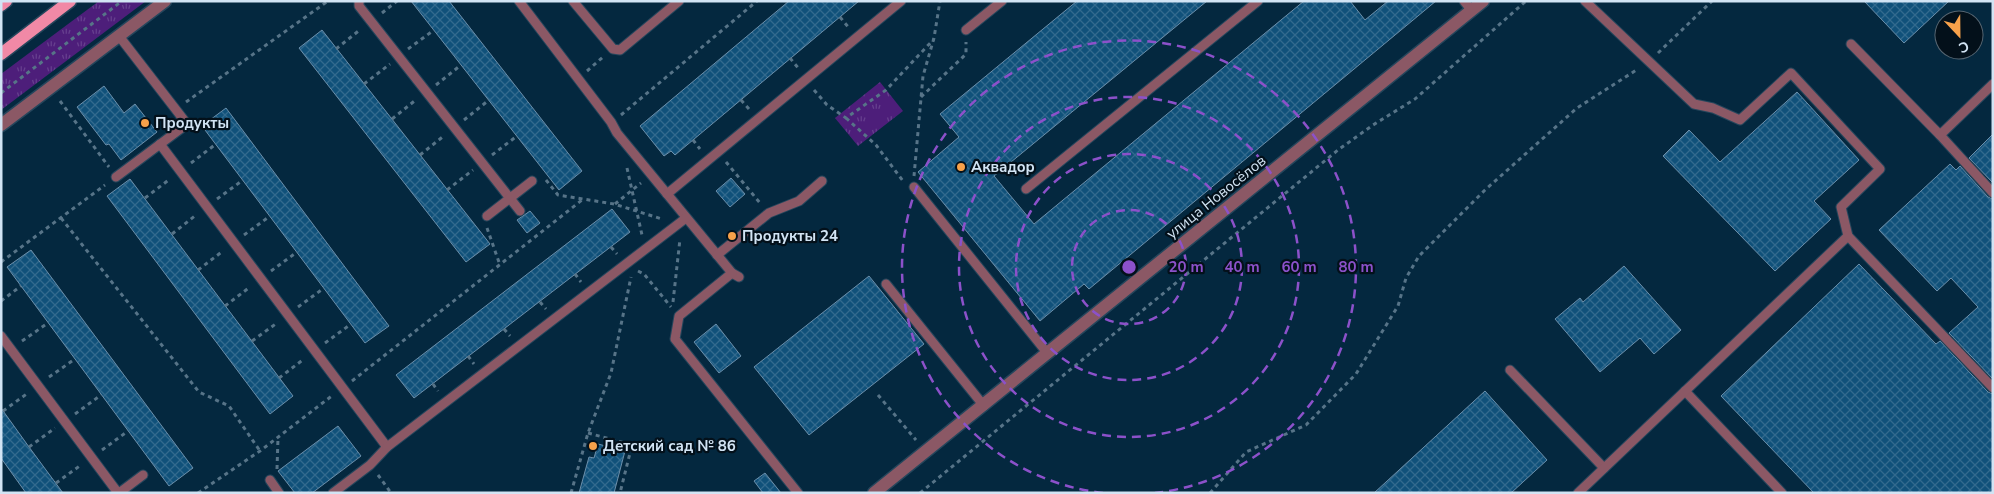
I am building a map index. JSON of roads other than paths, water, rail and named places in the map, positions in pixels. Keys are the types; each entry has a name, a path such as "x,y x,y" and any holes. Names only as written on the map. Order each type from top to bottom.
{"main road":[{"path":"1,5 6,1"},
{"path":"1,54 70,1"}],"street":[{"path":"1,125 165,1"},
{"name":"улица Новосёлов","path":"874,493 1048,354 1468,6 1483,1"}],"lane":[{"path":"359,1 359,6 520,211"},
{"path":"519,1 611,122 617,133 667,194 683,221 736,275 679,316 675,339 798,493"},
{"path":"573,1 613,49 620,50 679,1"},
{"path":"667,194 901,1"},
{"path":"966,30 1002,1"},
{"path":"1026,189 1258,1"},
{"path":"1586,1 1694,104 1712,108 1740,120 1791,74 1880,169 1841,207 1848,236 1993,388"},
{"path":"116,177 187,124 119,36"},
{"path":"1851,44 1940,135 1993,193"},
{"path":"1940,135 1993,84"},
{"path":"160,144 387,447"},
{"path":"485,217 532,181"},
{"path":"717,255 768,213 798,201 822,181"},
{"path":"914,186 1048,354"},
{"path":"333,493 370,465 387,447 683,221"},
{"path":"1578,493 1848,236"},
{"path":"886,284 984,406"},
{"path":"1,336 118,493 143,475"},
{"path":"1510,370 1604,468"},
{"path":"1685,391 1782,493"},
{"path":"270,480 279,493"}],"place":[{"name":"Продукты","path":"145,123"},
{"name":"Аквадор","path":"961,167"},
{"name":"Продукты 24","path":"732,236"},
{"name":"Детский сад № 86","path":"593,446"}]}
